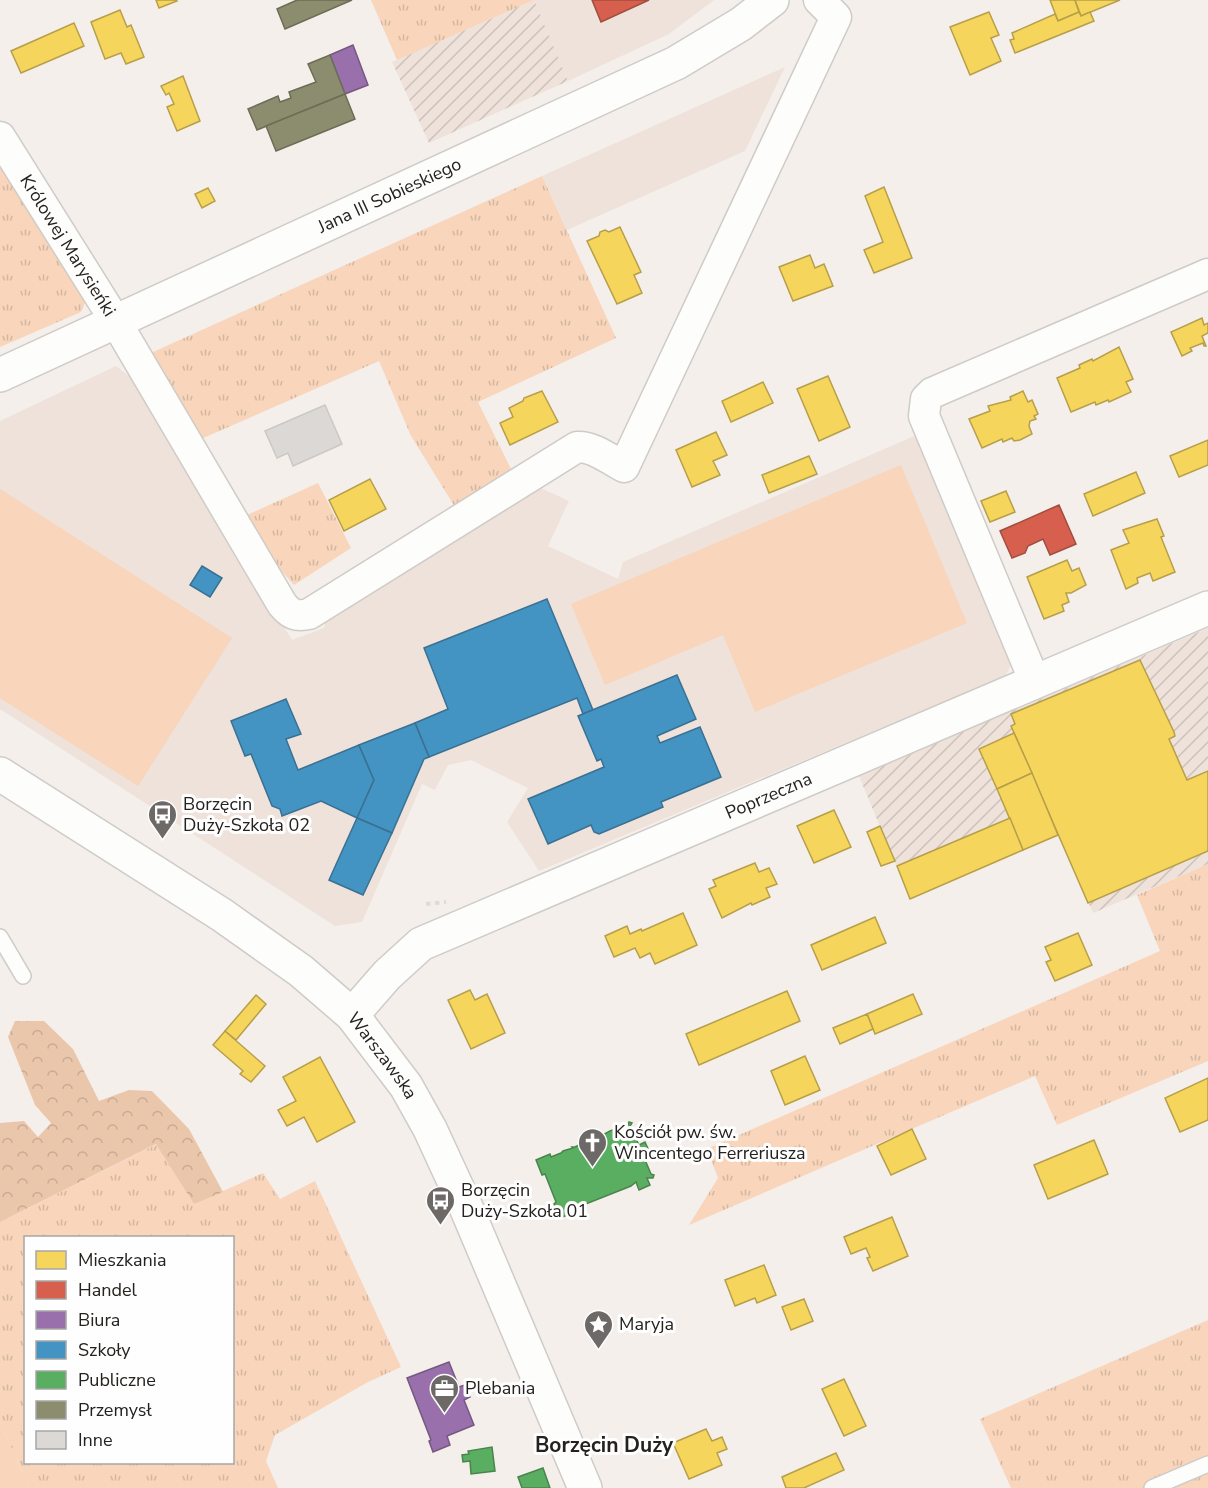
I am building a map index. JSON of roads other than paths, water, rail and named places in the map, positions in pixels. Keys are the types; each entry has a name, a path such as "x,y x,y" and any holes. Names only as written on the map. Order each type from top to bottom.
{"main road":[{"name":"Jana III Sobieskiego","path":"0,375 676,63 741,24 772,0"},
{"name":"Poprzeczna","path":"352,1015 387,975 421,944 1208,608"},
{"name":"Warszawska","path":"0,774 222,915 302,971 352,1015 406,1086 430,1129 465,1205 585,1488"}],"street":[{"name":"Królowej Marysieńki","path":"0,137 116,322 282,604 293,614 300,616 309,614 577,447 585,447 624,467 833,6"},
{"path":"1035,682 924,416 926,399 932,393 1208,274"}],"lane":[{"path":"0,937 23,976"},
{"path":"1152,1488 1208,1464"}],"place":[{"name":"Borzęcin Duży-Szkoła 02","path":"162,840"},
{"name":"Kościół pw. św. Wincentego Ferreriusza","path":"593,1168"},
{"name":"Borzęcin Duży-Szkoła 01","path":"440,1226"},
{"name":"Maryja","path":"598,1350"},
{"name":"Plebania","path":"444,1414"}],"district":[{"name":"Borzęcin Duży","path":"604,1445"}]}
